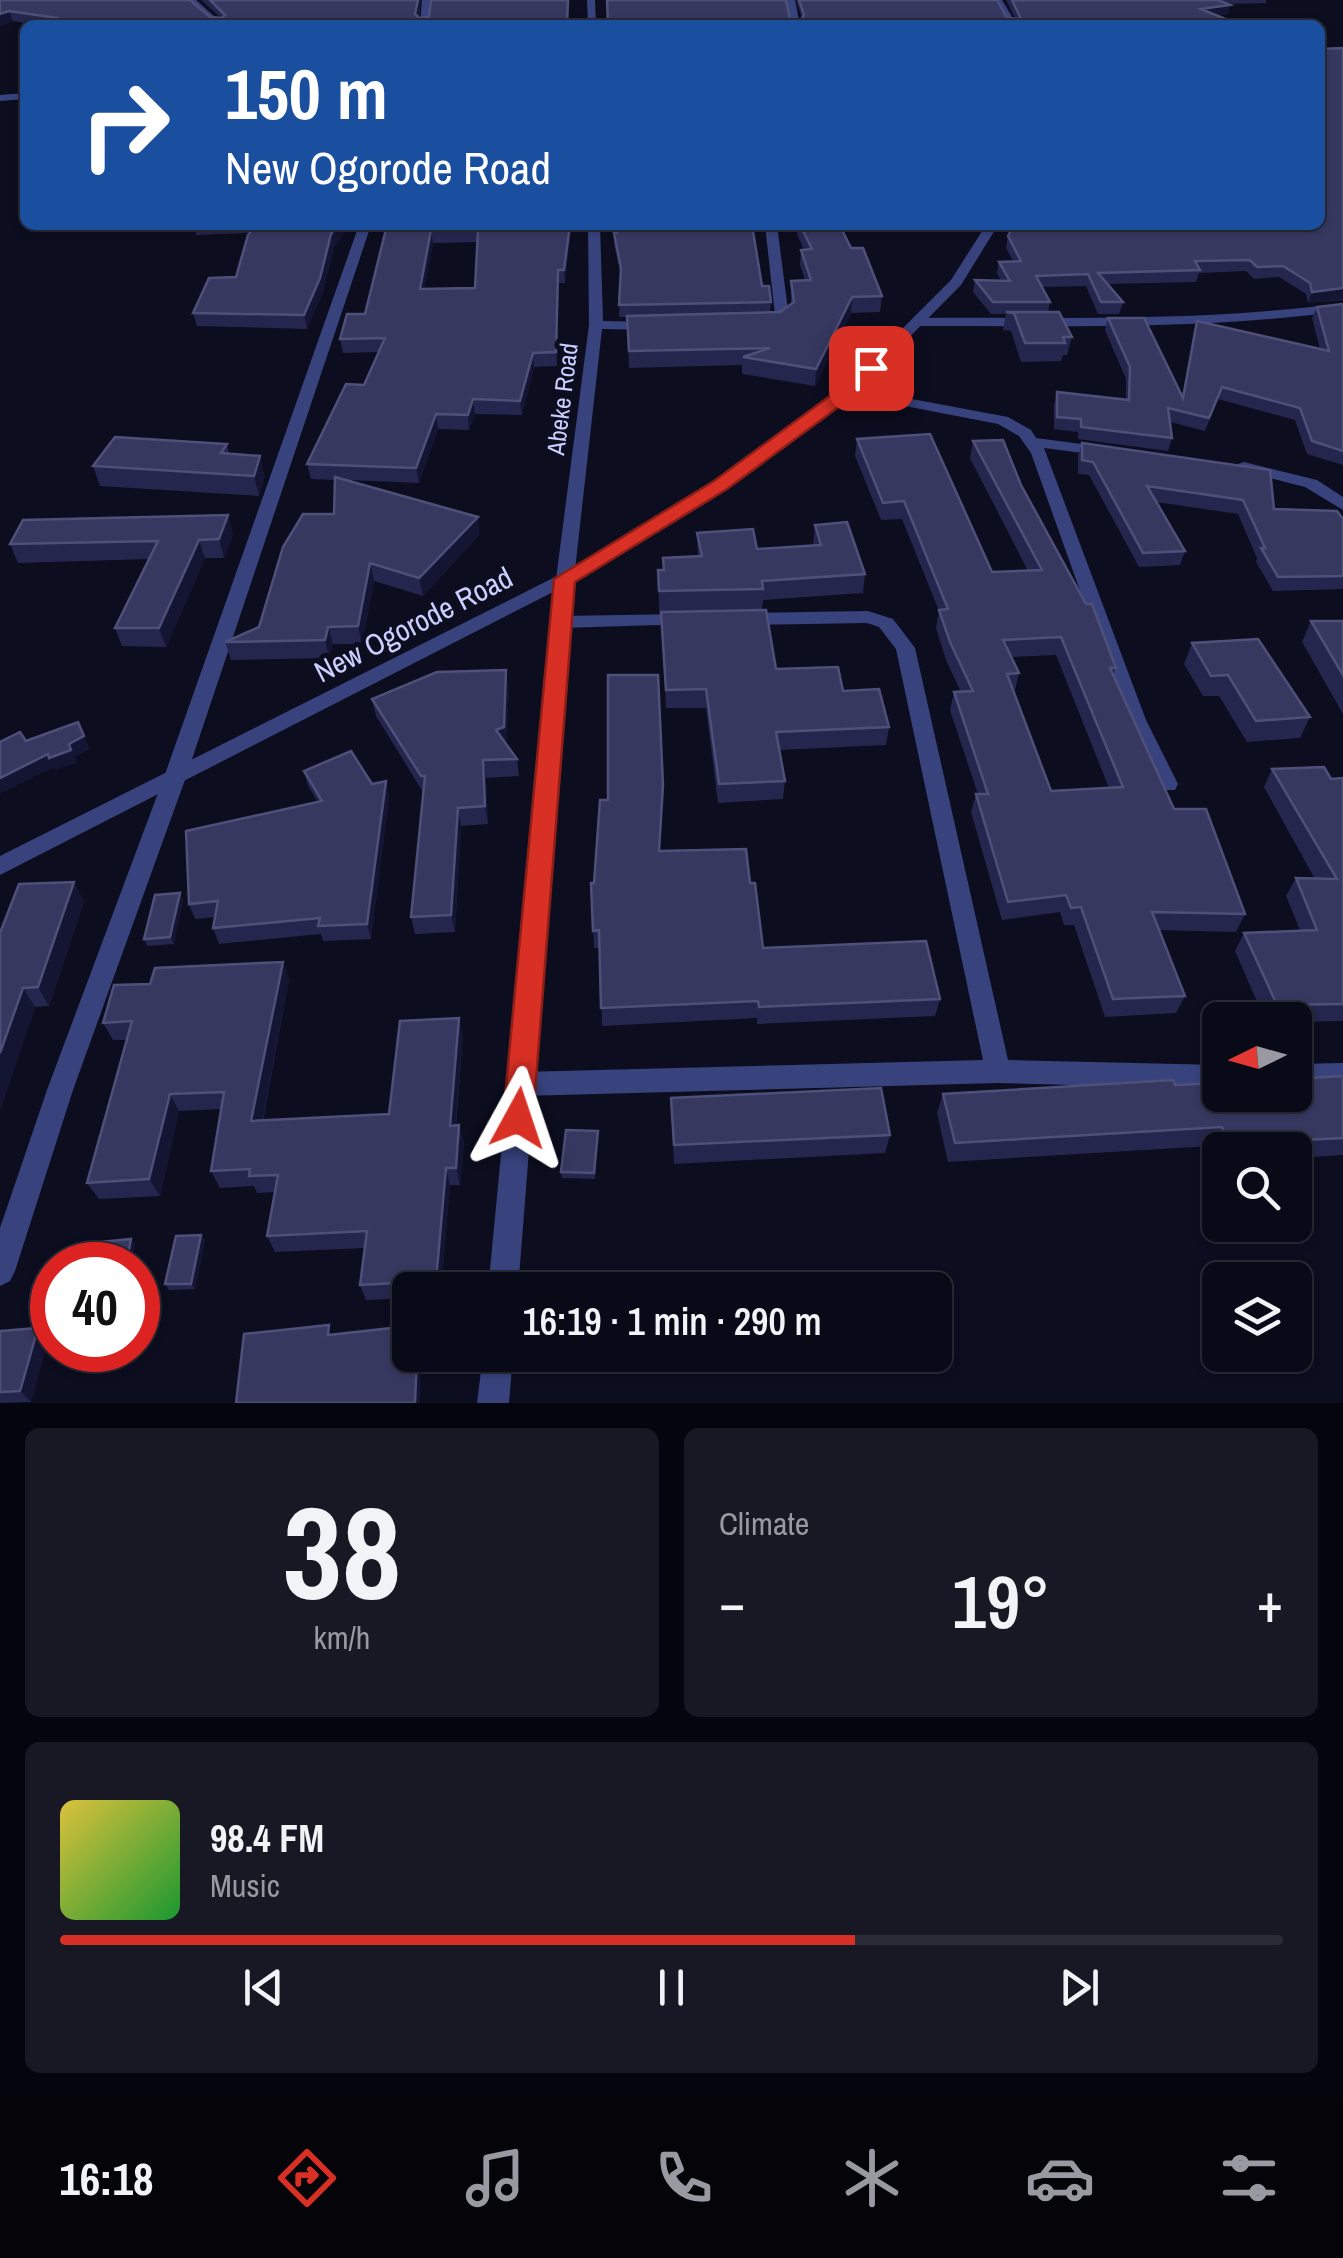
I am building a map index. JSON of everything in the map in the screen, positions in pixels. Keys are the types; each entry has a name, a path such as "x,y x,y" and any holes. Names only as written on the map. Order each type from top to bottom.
{"street":[{"path":"190,0 214,20"},
{"path":"0,1271 60,1090 175,778 364,230"},
{"name":"Abeke Road","path":"505,1272 564,579 596,325 594,230"},
{"path":"749,322 782,318 772,230"},
{"name":"New Ogorode Road","path":"0,866 564,579 720,485 848,391 956,282 989,230"},
{"path":"917,322 1161,320 1300,313 1343,306"},
{"path":"596,325 668,326"},
{"path":"848,391 978,413 1003,420 1025,433 1038,453 1136,720 1167,784"},
{"path":"1030,442 1124,453"},
{"path":"1217,464 1286,474 1311,482 1343,505"},
{"path":"560,622 868,617 886,623 905,648 998,1071"},
{"path":"521,1084 998,1071 1202,1077"},
{"path":"1312,1076 1343,1075"},
{"path":"494,1403 497,1372"}],"building":[{"path":"0,0 190,0 210,17 222,18 225,15 210,0 418,0 415,14 419,18 429,17 431,0 568,0 567,20 56,20 9,11 0,14"},
{"path":"607,0 786,0 790,19 801,20 608,20"},
{"path":"799,0 997,0 1007,18 1021,19 1012,0 1218,0 1230,5 1201,9 1228,20 801,20 804,15"},
{"path":"1343,48 1343,288 1312,292 1310,283 1283,266 1257,267 1250,260 1195,261 1200,270 1098,273 1123,302 1101,302 1088,274 1036,276 1050,302 993,302 975,280 1010,281 999,262 1021,261 1008,236 1011,230 1325,230 1325,49"},
{"path":"252,230 334,230 304,315 193,313 209,278 236,277"},
{"path":"386,230 431,230 420,289 475,288 478,230 569,230 564,270 558,270 556,352 533,353 520,401 473,399 468,415 436,414 416,468 307,464 346,384 364,385 385,338 340,339 347,314 365,314"},
{"path":"753,230 762,286 769,286 771,302 619,305 621,268 617,233"},
{"path":"802,230 842,230 851,248 863,248 882,296 852,297 816,369 743,357 770,348 629,351 627,316 780,312 794,302 791,281 811,280 801,250 812,249"},
{"path":"1343,304 1343,451 1312,441 1300,408 1222,387 1209,418 1168,408 1172,438 1081,427 1081,419 1057,417 1057,392 1129,400 1130,367 1108,318 1144,318 1183,398 1197,321 1329,351 1317,307"},
{"path":"1006,312 1059,312 1072,337 1063,337 1065,343 1025,343 1014,313"},
{"path":"930,434 992,572 1042,570 973,441 1003,440 1021,485 1086,604 1092,604 1116,668 1110,668 1174,809 1206,809 1245,914 1152,912 1185,996 1113,999 1081,907 1071,908 1066,895 1008,902 976,794 988,794 954,692 973,691 939,610 948,609 904,501 883,503 857,439","holes":["1061,637 1123,787 1051,791 1007,674 1019,673 1003,640"]},
{"path":"115,437 227,444 221,453 260,456 254,476 93,466"},
{"path":"1082,443 1270,470 1274,509 1337,511 1343,519 1343,576 1278,577 1261,548 1265,548 1243,500 1147,486 1185,551 1143,553 1093,462 1082,460"},
{"path":"335,477 478,517 419,578 370,563 358,626 328,627 325,640 225,642 259,627 283,547 303,514 334,514"},
{"path":"228,515 219,539 199,540 159,628 115,628 158,541 10,544 23,520"},
{"path":"847,522 865,574 762,581 763,589 659,591 658,570 664,570 663,558 702,556 697,533 753,529 757,549 821,545 815,525"},
{"path":"766,610 776,669 838,667 843,691 879,689 889,727 776,732 785,781 719,784 706,689 666,690 661,612"},
{"path":"1311,621 1343,621 1343,675"},
{"path":"1258,639 1310,717 1256,721 1228,675 1211,676 1192,643"},
{"path":"506,670 504,727 496,730 517,759 483,760 485,806 458,808 451,915 411,917 425,776 421,776 372,699 437,672"},
{"path":"608,675 658,675 663,785 659,851 746,849 750,883 755,883 763,948 926,941 940,999 759,1007 758,1001 601,1008 599,930 593,931 591,883 600,800 608,800"},
{"path":"78,722 84,736 69,744 71,750 49,758 48,754 0,778 0,742 20,732 26,741"},
{"path":"351,751 372,784 386,781 367,924 318,926 320,918 213,928 218,901 189,904 186,831 322,801 304,771"},
{"path":"1324,767 1331,779 1343,778 1343,1004 1276,1002 1244,933 1317,930 1296,878 1337,879 1272,769"},
{"path":"74,882 38,987 23,988 0,1053 0,933 19,884"},
{"path":"180,893 170,937 144,939 155,895"},
{"path":"283,962 251,1121 389,1114 400,1021 459,1018 450,1126 459,1125 456,1168 446,1168 437,1272 392,1272 392,1283 360,1285 367,1231 267,1236 278,1175 249,1176 250,1169 211,1171 224,1092 170,1094 149,1179 87,1183 132,1021 103,1023 114,985 150,984 155,968"},
{"path":"1343,1076 1343,1138 1312,1140 1312,1132 1224,1132 1222,1127 955,1143 943,1094 1173,1080 1175,1085 1202,1084 1202,1112 1312,1112 1312,1078"},
{"path":"881,1088 890,1135 674,1145 671,1098"},
{"path":"566,1130 598,1131 594,1173 561,1172"},
{"path":"201,1235 191,1284 165,1284 176,1236"},
{"path":"329,1325 328,1335 392,1328 392,1372 416,1372 415,1403 236,1403 244,1334"},
{"path":"30,1329 30,1356 20,1391 0,1392 0,1331"}],"route":[{"path":"518,1118 564,579 720,485 848,391 871,368"}]}
